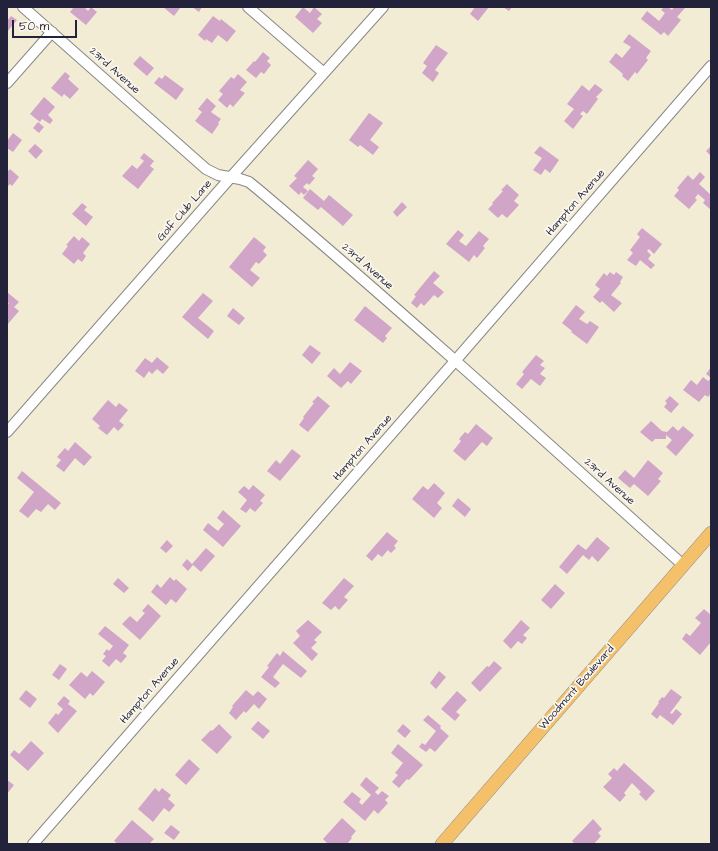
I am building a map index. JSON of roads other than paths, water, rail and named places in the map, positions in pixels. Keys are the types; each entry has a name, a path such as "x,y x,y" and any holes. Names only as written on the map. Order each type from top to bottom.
{"main road":[{"name":"Woodmont Boulevard","path":"442,844 711,533"}],"street":[{"name":"23rd Avenue","path":"23,7 206,169 218,175 249,182 343,261 683,565"},
{"path":"248,7 324,73"},
{"name":"Golf Club Lane","path":"7,432 383,7"},
{"path":"7,83 52,32"},
{"name":"Hampton Avenue","path":"33,844 456,361 711,66"}]}
